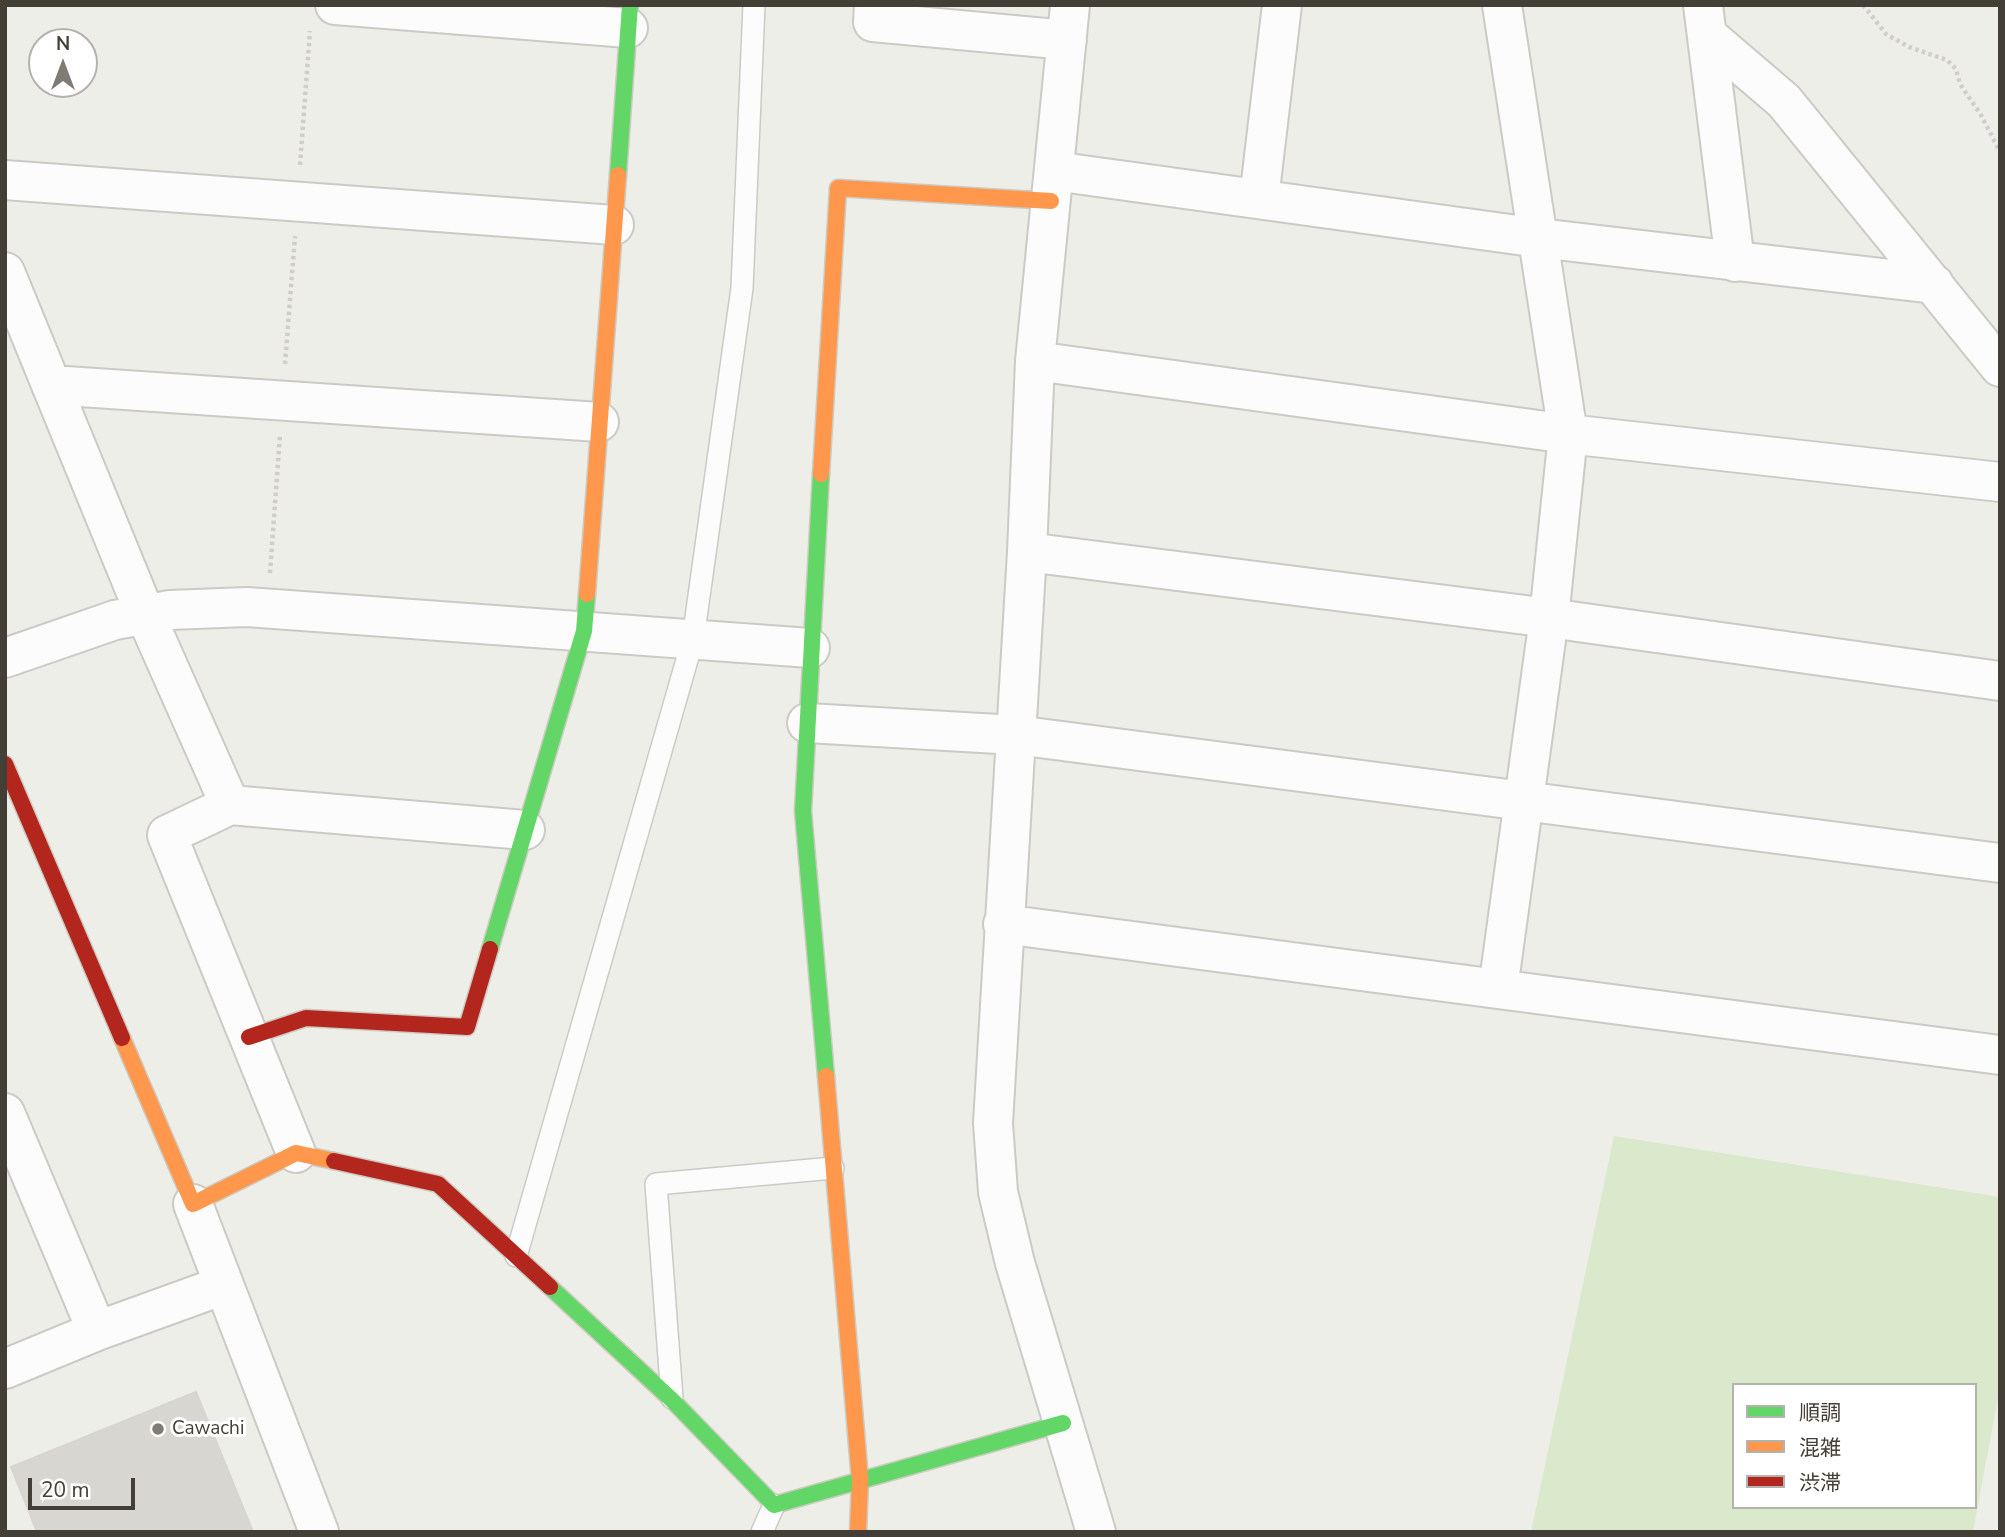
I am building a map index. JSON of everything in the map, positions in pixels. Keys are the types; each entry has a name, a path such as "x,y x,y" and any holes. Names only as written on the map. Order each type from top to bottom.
{"street":[{"path":"874,5 873,22 1069,22 1035,361 1027,552 993,1124 998,1192 1015,1263 1096,1532"},
{"path":"1259,199 1282,5"},
{"path":"1498,989 1549,618 1568,434 1502,5"},
{"path":"249,1037 306,1018 467,1027 584,631 629,17 323,12"},
{"path":"1705,21 1735,262"},
{"path":"1705,21 1784,101 2000,366"},
{"path":"5,180 614,225"},
{"path":"858,1532 860,1480 803,811 810,648 838,188 1052,186 1259,199 1538,238 1934,284"},
{"path":"5,272 145,614 230,805"},
{"path":"1035,361 1568,434 2000,482"},
{"path":"51,385 599,422"},
{"path":"1027,552 1549,618 2000,681"},
{"path":"5,658 103,624 145,614 170,610 267,608 810,648"},
{"path":"807,723 1016,735 2000,863"},
{"path":"5,764 193,1204 319,1532"},
{"path":"296,1153 167,835 230,805 525,830"},
{"path":"1003,924 2000,1055"},
{"path":"5,1113 97,1331"},
{"path":"193,1204 296,1153 438,1184 672,1400 774,1505 1063,1423"},
{"path":"5,1368 97,1331 225,1285"}],"lane":[{"path":"516,1256 693,639 742,288 754,5"},
{"path":"672,1400 656,1184 833,1168"},
{"path":"762,1532 774,1505"}],"path":[{"path":"1863,5 1886,34 1909,47 1947,60 1956,69 1960,84 1981,115 2000,152"},
{"path":"267,608 298,202 323,12"}],"green space":[{"path":"1614,1136 2000,1197 2000,1387 1973,1532 1531,1532"}],"building":[{"name":"Cawachi","path":"196,1392 253,1532 37,1532 11,1467"}],"traffic: fast":[{"path":"618,175 630,5"},
{"path":"821,474 803,811 826,1076"},
{"path":"490,949 584,631 587,594"},
{"path":"550,1287 672,1400 774,1505 1063,1423"}],"traffic: slow":[{"path":"587,594 618,175"},
{"path":"821,474 838,188 1051,201"},
{"path":"122,1038 193,1204 296,1153 334,1161"},
{"path":"826,1076 860,1480 858,1532"}],"traffic: jam":[{"path":"5,764 122,1038"},
{"path":"249,1037 306,1018 467,1027 490,949"},
{"path":"334,1161 438,1184 550,1287"}],"place":[{"name":"Cawachi","path":"158,1429"}]}
